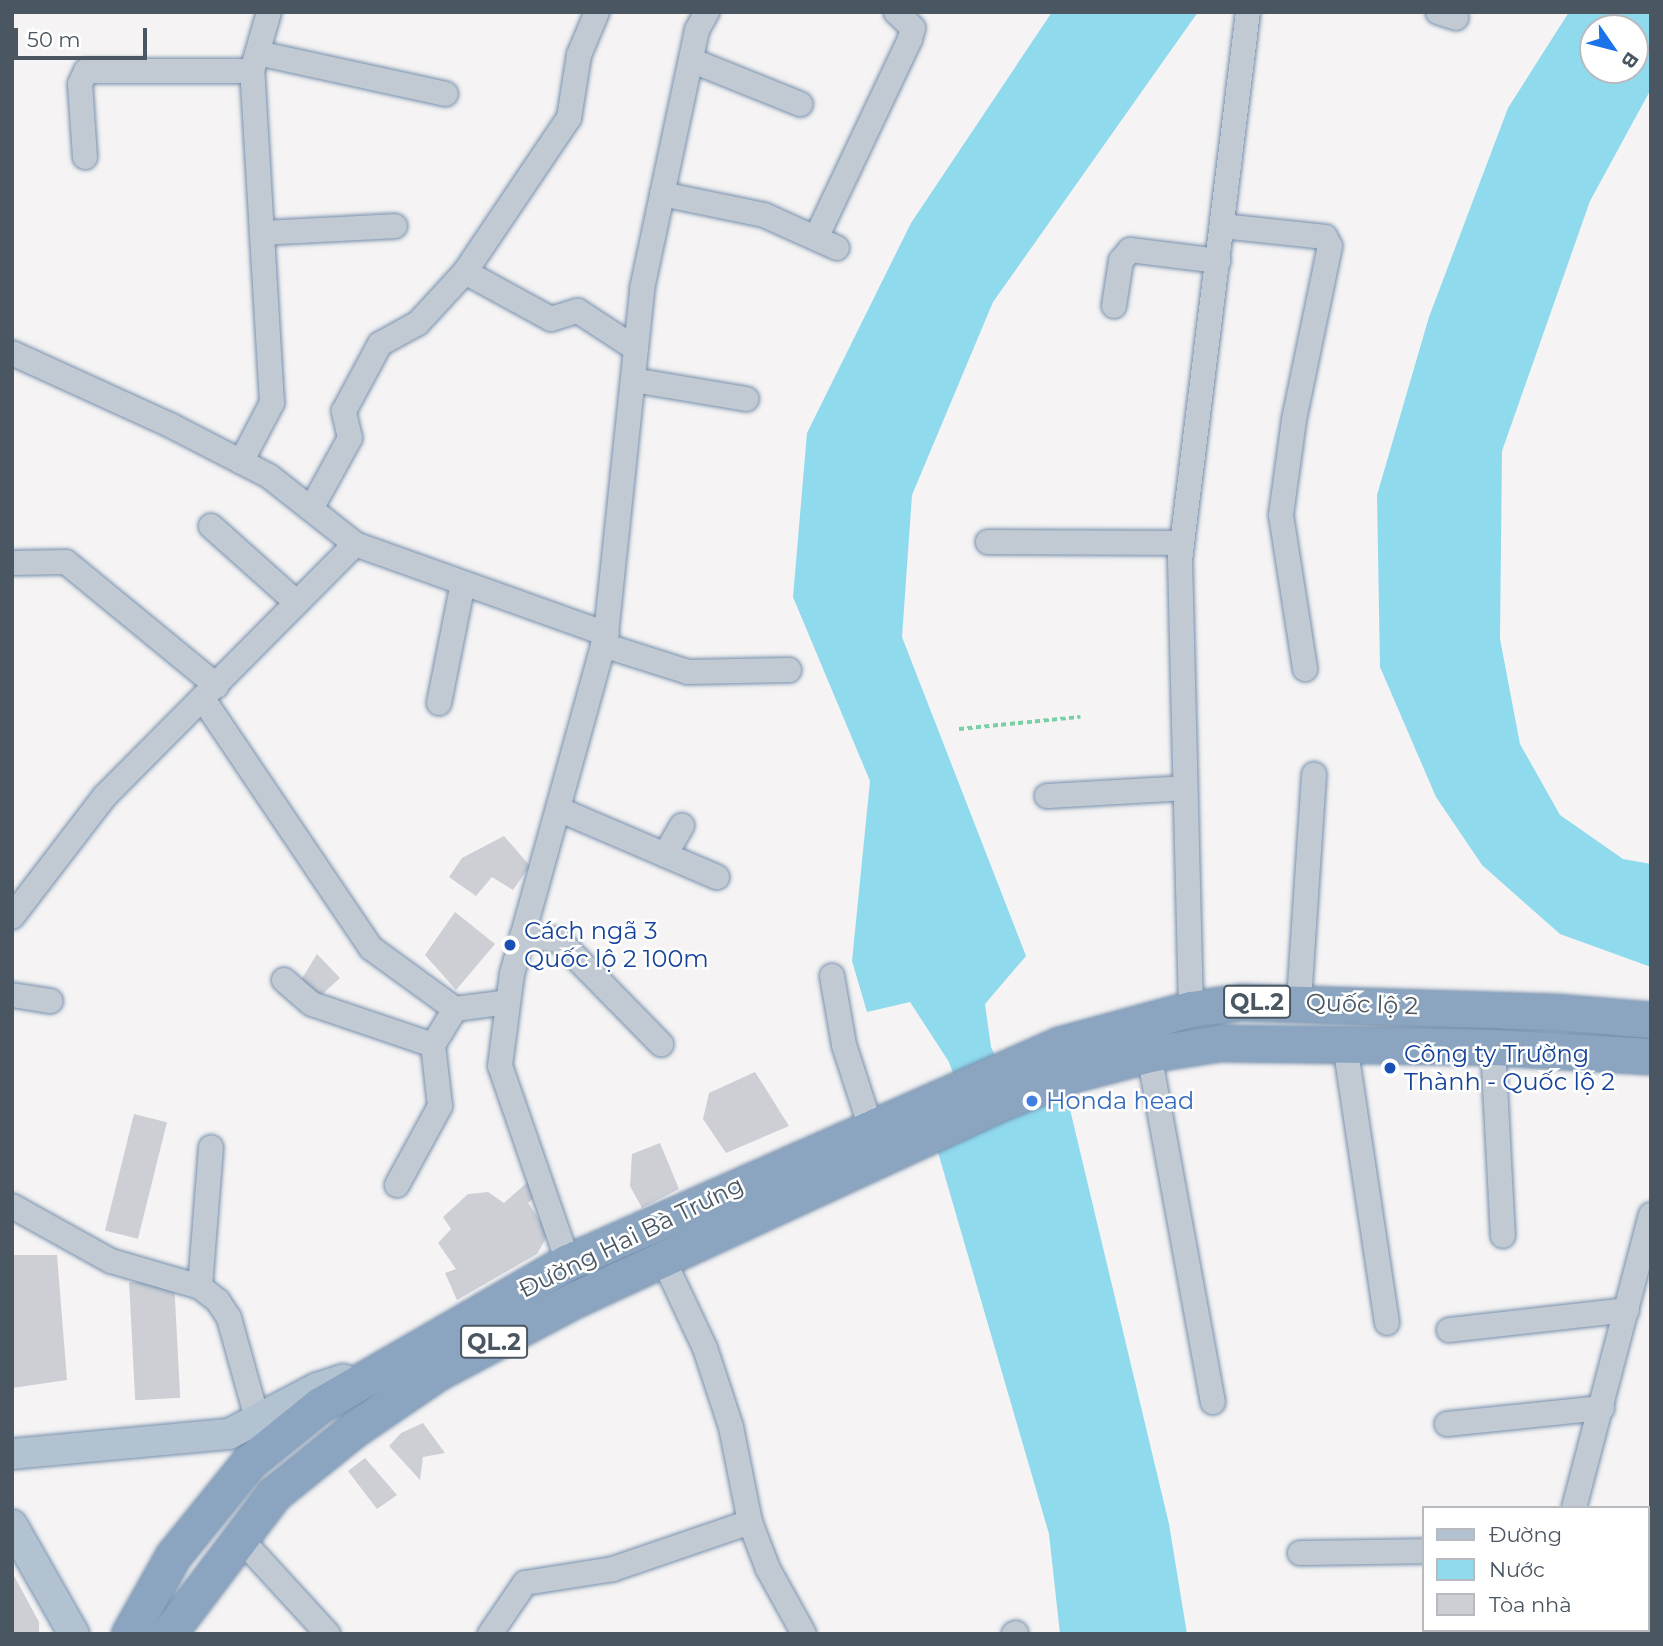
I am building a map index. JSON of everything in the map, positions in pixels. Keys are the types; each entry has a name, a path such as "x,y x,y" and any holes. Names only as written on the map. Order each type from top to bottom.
{"highway":[{"name":"Quốc lộ 2","path":"883,1134 1059,1045 1191,1009 1299,1001 1651,1020"},
{"name":"Quốc lộ 2","path":"883,1134 1149,1054 1219,1043 1493,1047 1651,1056"},
{"name":"Đường Hai Bà Trưng","path":"168,1634 274,1494 353,1430 438,1372 576,1299 664,1261 883,1134"},
{"name":"Đường Hai Bà Trưng","path":"129,1634 239,1448 401,1360 568,1262 883,1134"}],"main road":[{"path":"239,1448 257,1418 317,1388 401,1360"},
{"path":"239,1448 274,1494"},
{"path":"12,1454 239,1448"},
{"path":"12,1525 74,1634"}],"street":[{"path":"241,462 272,403 255,62 269,12"},
{"path":"311,509 350,438 344,411 380,344 418,323 465,272 569,118 579,55 597,12"},
{"path":"568,1262 500,1066 508,1002 522,936 605,640 642,289 697,30 707,12"},
{"path":"662,194 764,215 826,243 910,39 913,28 896,12"},
{"path":"1191,1009 1184,788 1182,543 1248,12"},
{"path":"691,60 800,104"},
{"path":"85,158 80,84 86,71 255,62 446,93"},
{"path":"262,233 395,226"},
{"path":"1222,226 1325,237 1330,246 1294,420 1281,515 1305,669"},
{"path":"1114,306 1121,261 1130,250 1217,261"},
{"path":"465,272 551,319 578,311 636,349"},
{"path":"12,353 269,476 355,544 463,583 688,673 789,670"},
{"path":"633,380 746,399"},
{"path":"211,526 297,603"},
{"path":"988,541 1182,543"},
{"path":"12,916 105,796 355,544"},
{"path":"12,562 66,562 210,692 372,948 455,1009 508,1002"},
{"path":"439,703 463,583"},
{"path":"1299,1001 1314,774"},
{"path":"1047,796 1184,788"},
{"path":"558,809 717,877"},
{"path":"665,855 682,825"},
{"path":"522,936 559,940 661,1044"},
{"path":"832,976 844,1045 883,1134"},
{"path":"284,980 312,1004 433,1045"},
{"path":"12,995 51,1001"},
{"path":"397,1185 440,1107 433,1045 455,1009"},
{"path":"1345,1045 1387,1323"},
{"path":"1493,1047 1503,1236"},
{"path":"1149,1054 1213,1402"},
{"path":"200,1287 211,1147"},
{"path":"12,1206 111,1261 200,1287 229,1318 257,1418"},
{"path":"1575,1506 1650,1219"},
{"path":"664,1261 705,1348 722,1401 750,1522 768,1569 804,1634"},
{"path":"1449,1330 1627,1310"},
{"path":"1447,1424 1602,1408"},
{"path":"490,1634 525,1583 612,1569 750,1522"},
{"path":"239,1537 328,1634"},
{"path":"1300,1553 1422,1551"}],"path":[{"path":"959,729 1080,717"}],"water":[{"path":"1052,12 1198,12 993,302 912,495 902,637 1026,956 985,1004 991,1047 1020,1110 1068,1101 1169,1524 1187,1634 1060,1634 1049,1534 935,1142 972,1125 949,1062 910,1002 867,1012 852,961 870,781 793,597 807,433 911,223"},
{"path":"1569,12 1651,12 1651,89 1590,201 1502,451 1500,639 1520,744 1560,815 1623,859 1651,864 1651,967 1560,934 1482,865 1436,797 1380,667 1377,495 1429,317 1508,108"}],"building":[{"path":"504,836 530,866 513,890 492,877 476,896 449,877 462,858"},
{"path":"455,912 495,944 456,990 425,955"},
{"path":"317,954 340,978 316,1000 301,980"},
{"path":"755,1072 789,1126 726,1153 703,1119 709,1093"},
{"path":"134,1114 167,1122 138,1239 105,1230"},
{"path":"660,1143 679,1189 642,1208 630,1186 632,1154"},
{"path":"534,1176 539,1194 528,1203 549,1233 537,1254 457,1300 445,1273 456,1269 438,1243 451,1229 443,1217 468,1194 488,1192 504,1203"},
{"path":"12,1255 57,1255 67,1380 12,1388"},
{"path":"174,1280 180,1398 135,1400 129,1282"},
{"path":"423,1423 445,1453 423,1457 420,1480 389,1446 401,1433"},
{"path":"365,1458 397,1495 377,1509 348,1471"},
{"path":"12,1572 39,1622 39,1634 12,1634"}],"place":[{"name":"Cách ngã 3 Quốc lộ 2 100m","path":"510,945"},
{"name":"Công ty Trường Thành - Quốc lộ 2","path":"1390,1068"},
{"name":"Honda head","path":"1032,1101"}]}
